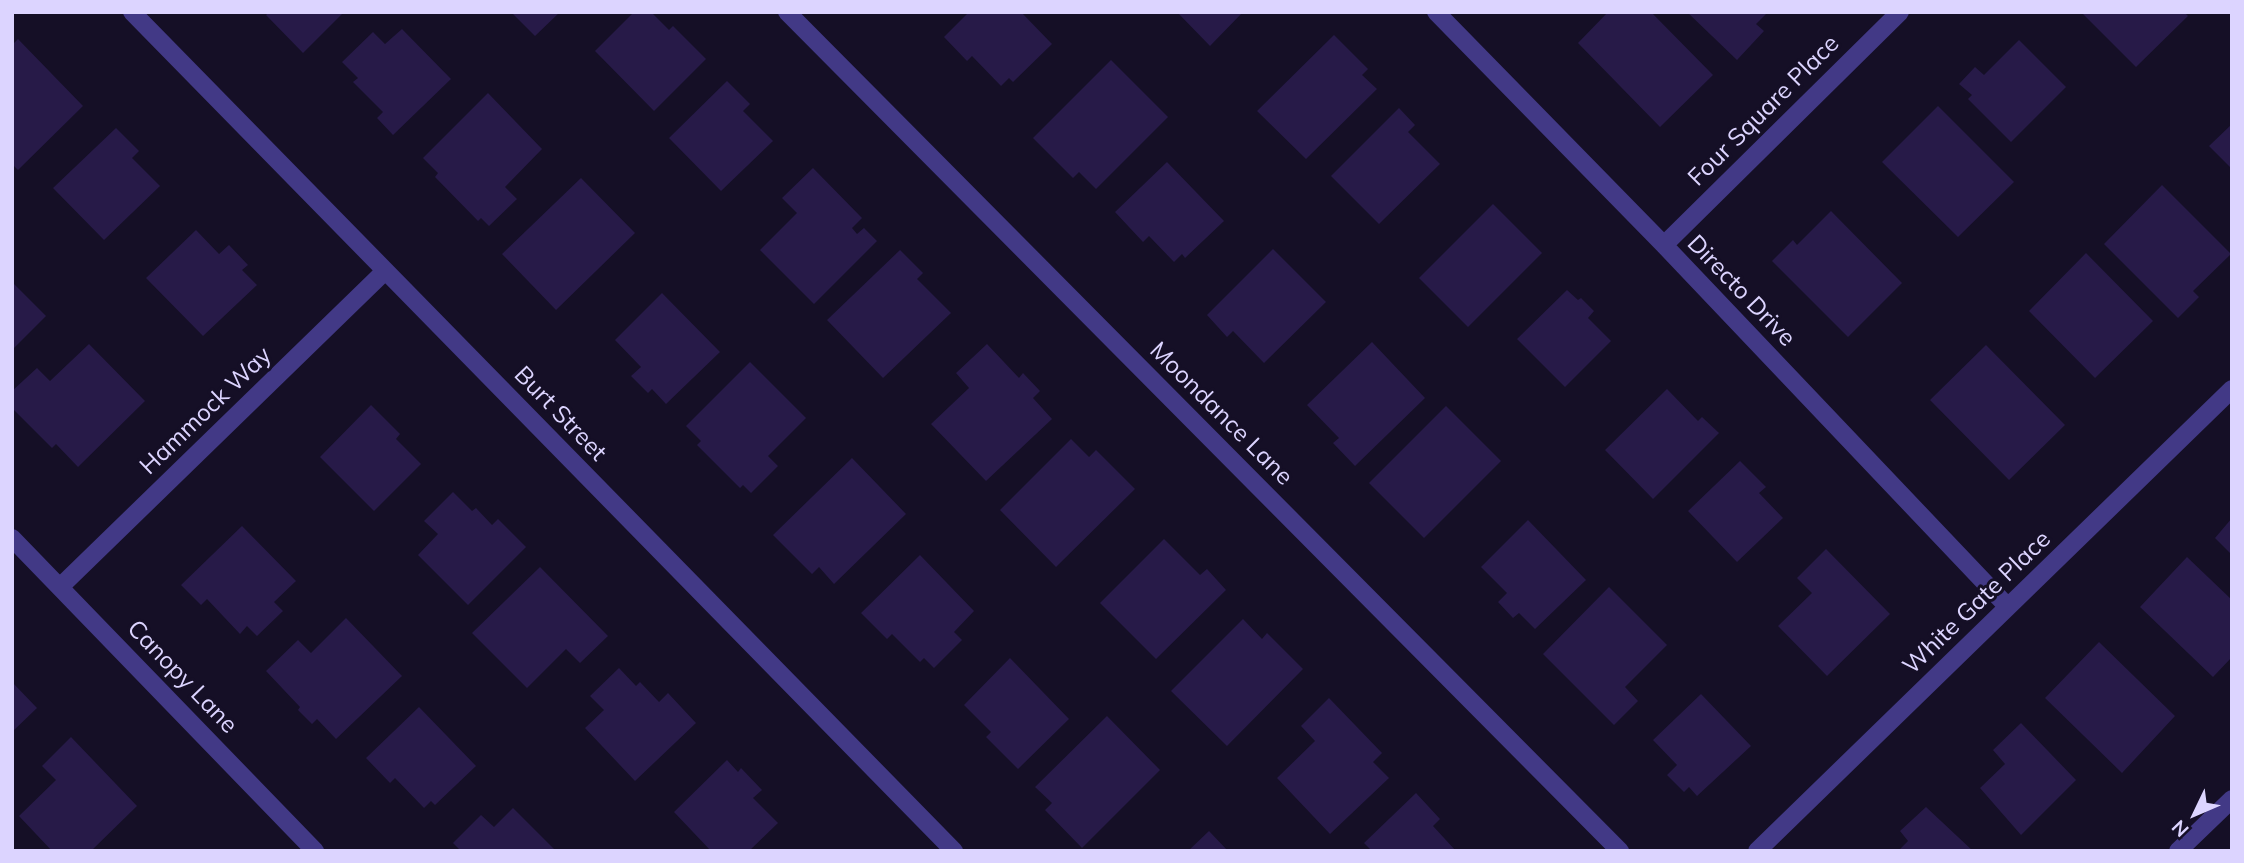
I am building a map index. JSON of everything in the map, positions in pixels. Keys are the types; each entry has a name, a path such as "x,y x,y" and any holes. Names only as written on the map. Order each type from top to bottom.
{"street":[{"name":"Burt Street","path":"132,12 954,851"},
{"name":"Moondance Lane","path":"787,12 1620,851"},
{"name":"Directo Drive","path":"1436,12 1664,245 2008,607"},
{"name":"Four Square Place","path":"1664,245 1900,12"},
{"name":"Hammock Way","path":"61,586 385,271"},
{"name":"White Gate Place","path":"1757,851 2232,389"},
{"name":"Canopy Lane","path":"12,538 315,851"},
{"path":"2178,851 2232,799"}],"building":[{"path":"269,12 344,12 303,53 266,15"},
{"path":"511,12 560,12 535,36"},
{"path":"634,12 651,12 669,30 673,26 706,59 654,111 595,51"},
{"path":"969,12 1021,12 1052,44 1013,82 1009,78 1001,86 972,56 967,61 944,37"},
{"path":"1177,12 1243,12 1210,46"},
{"path":"1608,12 1651,12 1713,75 1660,127 1578,43"},
{"path":"1687,12 1768,12 1756,24 1764,31 1737,60"},
{"path":"2081,12 2184,12 2188,16 2136,67"},
{"path":"402,29 451,79 393,135 377,118 383,112 353,82 358,78 342,62 373,32 385,44"},
{"path":"1334,35 1368,69 1362,75 1377,89 1306,159 1257,111"},
{"path":"18,39 83,106 18,170 12,164 12,45"},
{"path":"2019,40 2066,87 2011,142 1968,99 1972,95 1959,84 1975,67 1984,75"},
{"path":"1111,60 1168,117 1096,189 1079,172 1073,178 1033,138"},
{"path":"727,81 750,104 743,111 773,141 721,191 669,138"},
{"path":"488,93 542,149 505,187 517,199 489,226 481,218 478,221 435,177 438,173 423,158"},
{"path":"1938,106 2014,182 1958,237 1882,162"},
{"path":"1399,108 1415,125 1408,132 1440,164 1379,224 1331,176"},
{"path":"2232,124 2232,169 2209,146"},
{"path":"116,128 139,151 132,158 160,186 104,240 53,188"},
{"path":"1167,162 1224,221 1185,258 1182,254 1174,262 1149,236 1143,242 1115,212"},
{"path":"813,168 862,218 852,228 857,234 864,228 877,241 814,304 760,250 797,213 782,198"},
{"path":"581,178 635,233 556,310 502,254"},
{"path":"2162,185 2231,254 2193,291 2199,297 2178,318 2104,244"},
{"path":"1493,204 1542,253 1468,327 1419,278"},
{"path":"1831,211 1902,283 1848,337 1772,261 1793,240 1797,245"},
{"path":"196,230 219,254 229,245 248,265 242,270 257,285 203,336 146,278"},
{"path":"1273,249 1326,302 1264,363 1233,331 1227,337 1207,315"},
{"path":"900,250 923,273 917,279 951,313 883,378 827,320"},
{"path":"2086,253 2153,321 2095,378 2029,311"},
{"path":"12,282 46,316 12,350"},
{"path":"1567,290 1578,300 1581,298 1594,311 1588,318 1611,341 1565,387 1517,339"},
{"path":"662,293 720,352 666,404 652,389 648,393 631,376 641,367 615,340"},
{"path":"1372,342 1425,398 1355,466 1333,443 1339,438 1307,405"},
{"path":"89,344 145,401 78,467 56,444 52,448 12,408 12,391 37,368 50,381"},
{"path":"987,344 1019,378 1023,373 1040,391 1033,398 1052,419 986,481 931,424 969,388 956,373"},
{"path":"1986,345 2065,425 2009,480 1930,400"},
{"path":"750,362 806,418 768,456 778,466 751,493 743,485 740,488 697,445 701,441 686,426"},
{"path":"1667,389 1698,421 1702,417 1719,433 1653,499 1605,450"},
{"path":"371,405 400,434 396,439 421,464 374,511 320,457"},
{"path":"1446,406 1501,461 1424,538 1369,483"},
{"path":"1071,439 1089,457 1096,450 1135,489 1056,567 1000,510"},
{"path":"852,458 906,514 834,584 819,567 812,574 773,535"},
{"path":"1740,461 1766,487 1759,493 1783,518 1737,562 1688,511"},
{"path":"453,492 472,511 476,508 492,525 498,519 526,547 468,605 418,555 438,534 424,521"},
{"path":"2232,518 2232,555 2215,538"},
{"path":"1528,520 1586,580 1535,629 1519,613 1513,618 1498,602 1507,593 1481,567"},
{"path":"242,526 296,581 274,602 283,611 257,636 247,626 240,634 207,599 201,605 181,585"},
{"path":"1164,539 1200,575 1207,569 1226,590 1156,659 1100,603"},
{"path":"1826,549 1890,614 1827,676 1778,626 1812,593 1797,578"},
{"path":"920,555 974,611 954,632 962,640 934,668 924,658 920,662 892,634 887,639 861,613"},
{"path":"2187,557 2232,600 2232,657 2213,677 2140,607"},
{"path":"540,567 608,636 580,663 566,649 527,688 472,633"},
{"path":"1609,587 1667,645 1625,687 1638,701 1614,725 1543,654"},
{"path":"346,618 402,676 336,739 317,719 312,724 266,671 298,640 311,653"},
{"path":"1243,619 1262,639 1267,633 1303,669 1227,746 1171,691"},
{"path":"2099,642 2175,716 2122,773 2045,698"},
{"path":"1010,658 1069,719 1018,769 986,737 991,732 964,705"},
{"path":"619,668 636,686 640,682 659,702 668,693 696,723 635,781 585,728 604,710 590,696"},
{"path":"12,682 37,708 12,732"},
{"path":"1701,694 1751,746 1697,796 1689,787 1684,792 1667,775 1677,765 1653,740"},
{"path":"1329,698 1382,753 1373,762 1389,778 1330,834 1277,778 1315,741 1301,726"},
{"path":"419,707 476,766 435,805 431,801 424,808 395,778 390,783 366,758"},
{"path":"1107,716 1160,770 1082,848 1045,810 1052,803 1035,787"},
{"path":"2021,723 2076,780 2021,835 1980,788 2005,764 1993,750"},
{"path":"71,737 137,806 91,851 52,851 19,816 56,780 42,766"},
{"path":"727,760 738,772 741,768 762,790 753,798 778,823 749,851 711,851 674,812"},
{"path":"1416,793 1440,819 1433,826 1456,851 1372,851 1364,843"},
{"path":"1926,807 1973,851 1898,851 1908,841 1900,831"},
{"path":"513,808 556,851 461,851 453,843 481,815 494,827"},
{"path":"1209,831 1228,851 1188,851"}]}
